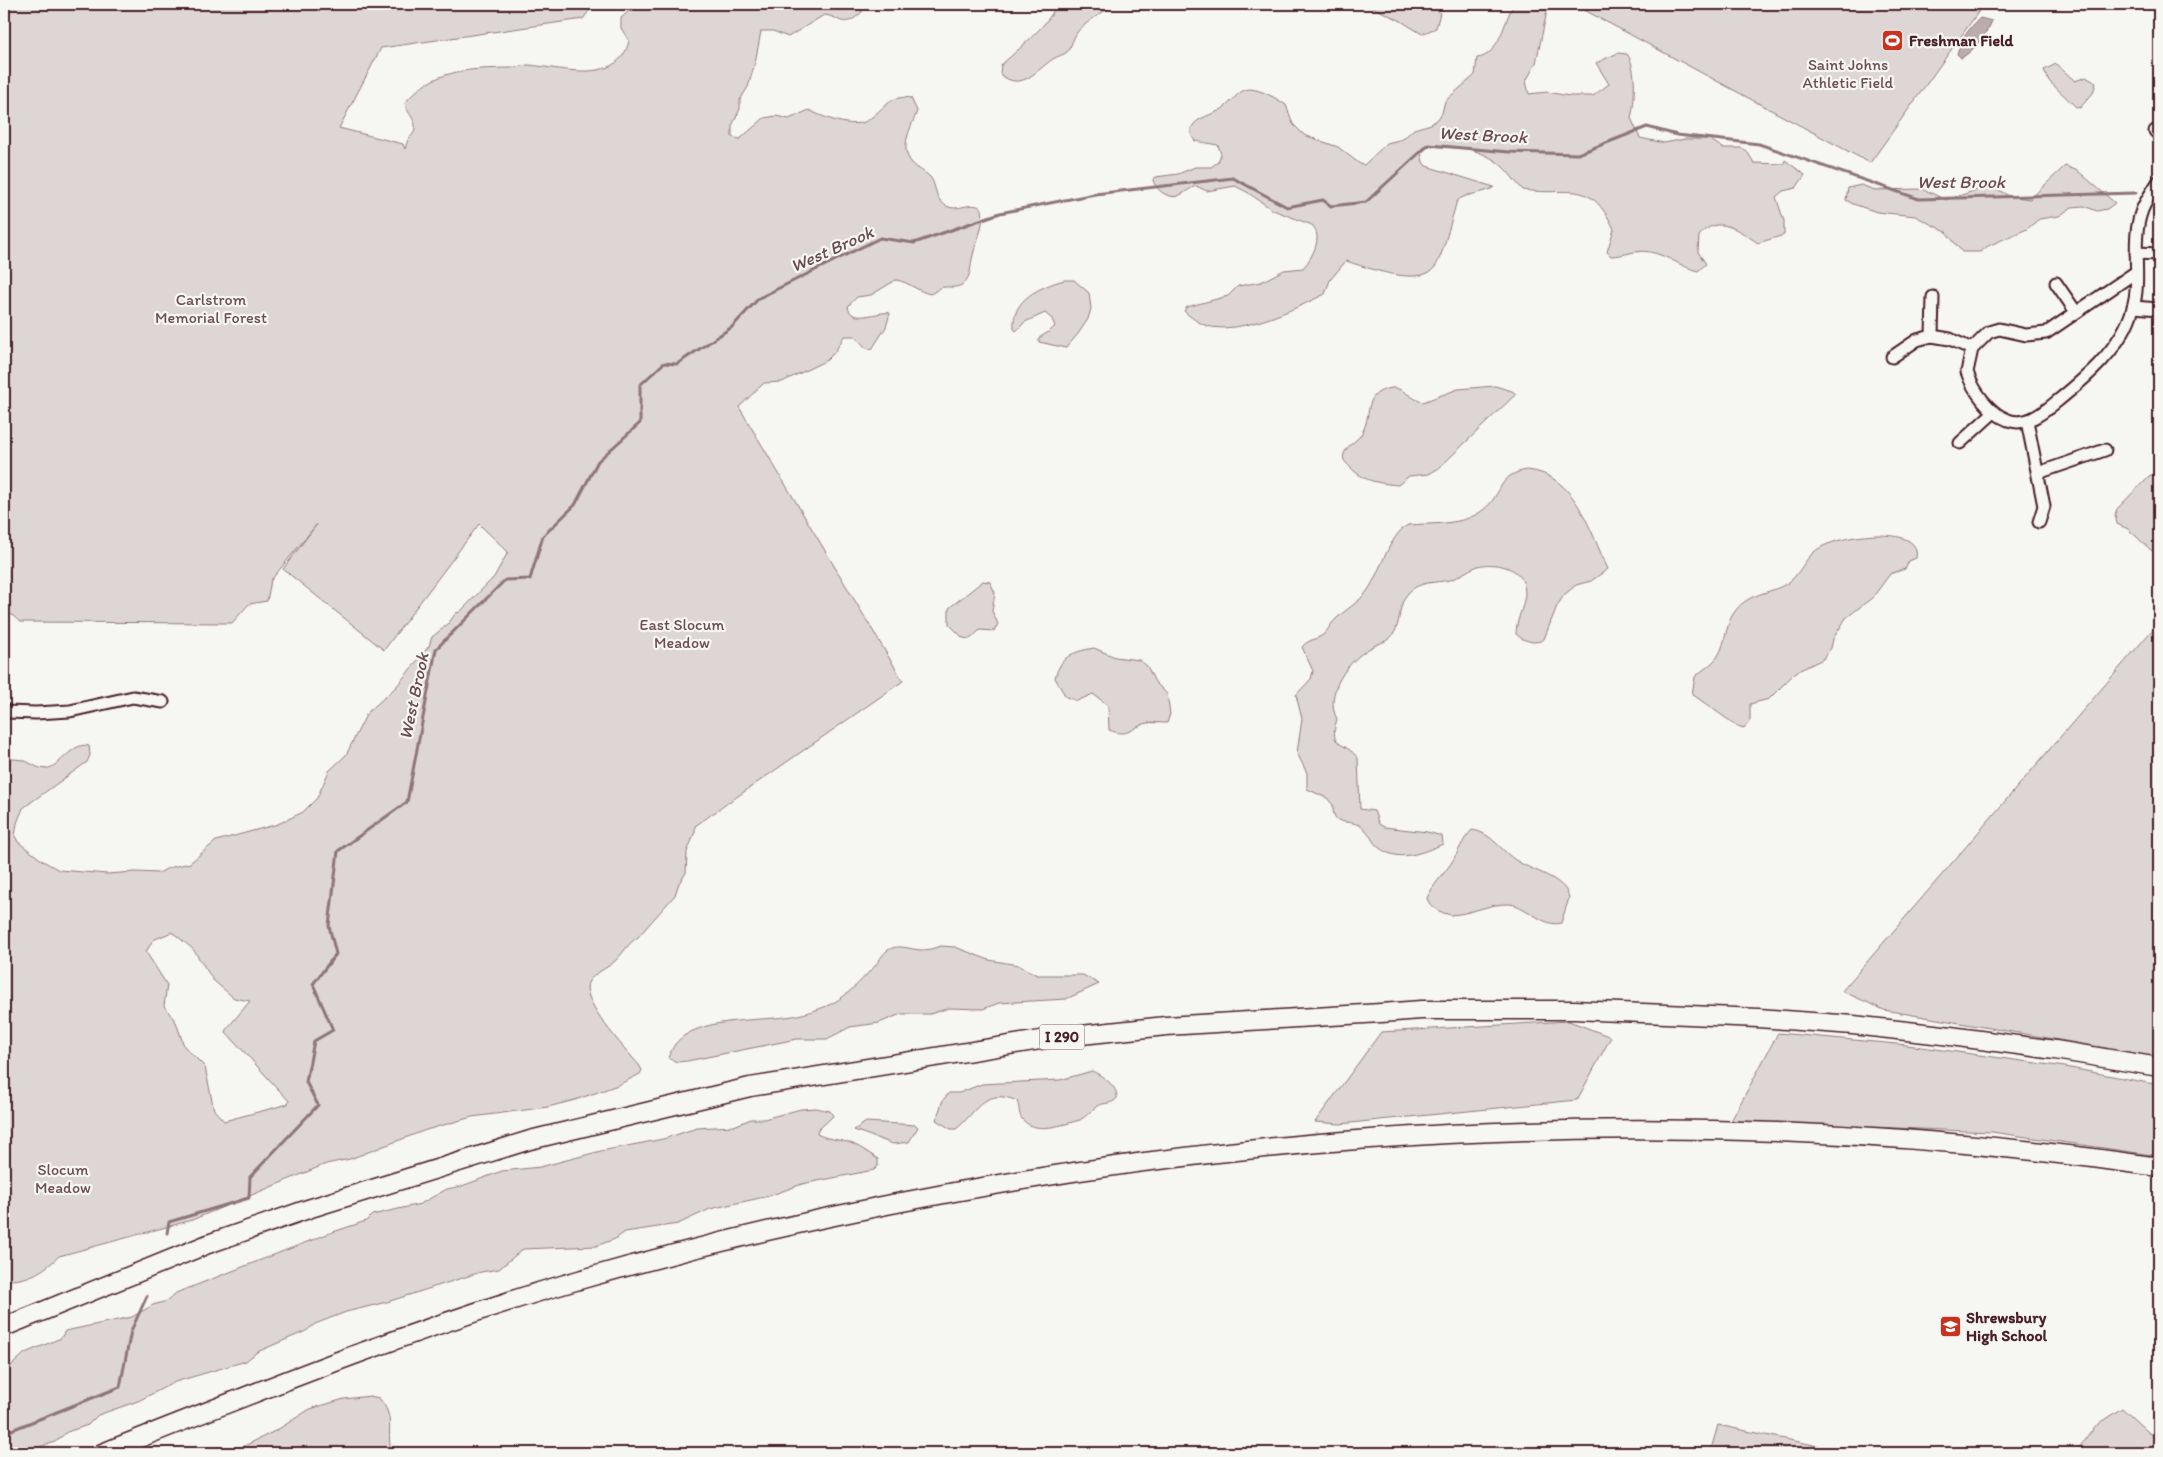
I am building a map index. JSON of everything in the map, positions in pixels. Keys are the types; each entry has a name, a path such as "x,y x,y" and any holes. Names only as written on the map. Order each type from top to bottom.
{"highway":[{"name":"I 290","path":"4,1326 200,1248 302,1211 530,1140 750,1087 1053,1038 1166,1026 1381,1012 1422,1010 1574,1010 1758,1018 1862,1026 2055,1050 2159,1067"},
{"path":"102,1453 392,1341 574,1282 718,1243 898,1202 1099,1167 1284,1145 1545,1129 1739,1131 1899,1138 2005,1147 2159,1167"}],"street":[{"path":"2136,272 2046,333 2026,335 1999,330 1989,332 1972,348 1967,364 1969,379 1994,412 2012,422 2026,421 2045,411 2103,359 2123,330 2134,307 2136,272 2136,241 2141,211 2159,181"},
{"path":"2136,253 2159,254"},
{"path":"2056,283 2076,312"},
{"path":"1932,336 1933,297"},
{"path":"2134,307 2159,309"},
{"path":"1892,357 1917,340 1932,336 1950,339 1972,348"},
{"path":"1960,442 1994,412"},
{"path":"2026,421 2044,506 2039,522"},
{"path":"2038,473 2105,450"},
{"path":"4,709 7,712 36,713 70,711 133,697 163,702"}],"green space":[{"name":"Slocum Meadow","path":"4,4 594,4 583,19 381,48 339,128 403,144 405,149 408,139 413,134 415,124 405,103 427,83 452,73 526,65 586,71 601,69 613,64 623,55 629,41 621,28 621,18 637,4 862,4 862,12 850,21 845,22 824,15 788,37 773,31 761,31 748,87 740,100 740,109 732,126 732,137 740,139 764,118 776,116 789,119 809,110 838,121 855,124 862,123 892,101 904,97 911,98 917,111 907,137 906,150 908,157 914,165 931,178 944,205 958,208 975,205 982,209 982,227 969,274 963,284 957,287 940,288 930,294 896,280 871,295 857,297 848,306 850,312 854,315 866,316 890,313 886,327 872,349 866,348 855,336 844,336 835,352 827,360 782,382 764,383 739,407 903,681 695,826 695,832 687,852 686,873 679,883 675,895 617,959 589,981 587,989 596,1011 642,1070 640,1074 618,1085 548,1107 472,1117 426,1130 350,1159 326,1164 192,1220 59,1256 41,1271 20,1279 4,1280 4,758 23,760 45,769 54,765 73,749 84,745 89,746 90,755 87,762 23,808 17,823 15,836 18,842 43,861 59,870 107,874 159,873 168,868 190,863 216,841 278,824 303,812 317,798 329,771 346,755 367,713 396,687 429,646 432,637 448,624 456,613 460,612 494,577 508,552 479,524 384,650 283,569 317,524 271,580 267,601 249,604 232,623 20,622 4,608","holes":["172,932 193,949 213,980 234,998 250,1001 225,1031 289,1101 288,1104 224,1121 214,1110 205,1067 184,1046 176,1022 164,1006 167,985 146,952 153,940"]},
{"path":"1055,4 1116,4 1078,31 1067,52 1053,59 1029,77 1015,81 1000,74 1001,65 1042,27 1054,10"},
{"path":"1366,4 1430,4 1440,13 1436,28 1422,34 1401,21"},
{"name":"Saint Johns Athletic Field","path":"1573,4 1984,4 1870,163"},
{"path":"1515,5 1548,6 1536,63 1526,81 1529,94 1547,92 1569,96 1593,96 1609,84 1596,63 1618,53 1627,54 1634,76 1631,118 1640,138 1664,143 1685,139 1709,139 1723,148 1741,148 1747,151 1754,163 1784,164 1785,160 1805,175 1796,188 1783,191 1776,197 1784,221 1784,235 1758,243 1736,229 1721,225 1713,226 1706,229 1699,236 1698,252 1706,264 1698,271 1650,252 1640,251 1611,256 1607,252 1614,229 1605,212 1587,195 1566,191 1539,192 1523,190 1502,166 1478,152 1459,147 1431,145 1421,153 1426,166 1494,187 1490,190 1465,196 1457,201 1438,262 1428,273 1418,276 1392,274 1346,261 1330,280 1325,294 1299,307 1251,324 1220,328 1207,326 1195,320 1184,311 1187,307 1228,296 1238,286 1261,282 1284,270 1303,268 1310,259 1317,241 1317,235 1312,225 1273,210 1235,186 1207,191 1196,186 1174,197 1166,195 1159,190 1153,179 1156,177 1178,174 1195,167 1211,167 1218,162 1221,154 1218,145 1195,141 1191,133 1194,124 1201,118 1225,107 1242,91 1255,90 1269,95 1286,105 1293,124 1304,135 1338,147 1364,165 1387,143 1403,139 1414,129 1431,124 1438,119 1442,113 1445,101 1475,75 1477,58 1490,52 1495,46 1511,9"},
{"path":"2056,64 2075,81 2086,77 2096,83 2093,93 2080,108 2076,107 2049,81 2044,70"},
{"path":"2065,166 2078,171 2115,203 2107,209 2097,211 2084,206 2072,207 2059,216 2039,219 2027,229 1988,246 1980,252 1962,252 1946,232 1915,216 1877,212 1846,200 1848,188 1861,185 1875,190 1923,189 1946,200 1980,189 1997,189 2009,196 2030,199"},
{"path":"1064,280 1074,280 1089,293 1091,309 1088,319 1066,348 1039,342 1039,338 1055,326 1052,319 1045,313 1025,322 1016,331 1014,329 1014,319 1022,302 1046,286"},
{"path":"1495,386 1516,394 1439,468 1429,474 1409,476 1398,485 1384,483 1366,479 1355,472 1344,460 1346,451 1363,431 1372,399 1383,390 1396,388 1423,402 1458,389"},
{"path":"1527,470 1544,474 1558,482 1569,493 1587,522 1608,569 1591,581 1576,585 1564,595 1557,606 1544,639 1537,642 1522,639 1516,634 1525,593 1519,575 1509,568 1483,565 1474,567 1450,580 1417,586 1408,593 1402,603 1397,626 1392,636 1388,640 1363,652 1347,668 1336,688 1333,698 1337,719 1335,735 1339,743 1353,752 1358,758 1360,809 1374,811 1379,824 1384,827 1427,832 1442,836 1443,844 1427,851 1410,855 1393,855 1377,846 1367,832 1359,825 1337,819 1333,812 1333,805 1327,798 1307,789 1307,773 1297,753 1302,719 1296,695 1311,679 1313,671 1302,647 1307,642 1325,633 1338,617 1364,595 1396,536 1408,525 1447,523 1475,515 1490,504 1501,486 1510,476"},
{"path":"2159,472 2159,550 2152,551 2128,529 2117,524 2115,514 2117,509 2149,476"},
{"path":"1876,535 1896,536 1909,541 1914,545 1916,558 1909,561 1905,569 1890,574 1873,597 1846,618 1833,639 1831,648 1823,659 1796,672 1769,699 1750,704 1750,721 1744,728 1737,726 1692,694 1695,677 1718,656 1732,615 1741,604 1753,597 1786,584 1797,574 1811,555 1824,546 1851,538"},
{"path":"983,581 990,582 995,593 992,611 998,624 994,631 980,630 970,639 963,638 949,624 949,608"},
{"path":"2159,622 2159,1057 1884,1010 1842,991"},
{"path":"1094,648 1115,657 1139,660 1147,666 1155,682 1167,694 1170,714 1167,723 1147,723 1125,733 1116,732 1109,730 1108,705 1093,694 1077,701 1066,697 1055,678 1057,671 1068,656 1079,651"},
{"path":"1472,830 1485,834 1523,865 1548,876 1562,885 1567,891 1569,898 1561,923 1555,924 1542,920 1510,904 1495,905 1451,915 1430,905 1427,898 1429,893 1450,865"},
{"path":"941,946 955,947 989,960 1018,965 1037,975 1083,975 1099,984 1066,999 999,1003 983,1009 949,1008 930,1014 901,1014 879,1023 850,1027 827,1039 797,1039 687,1061 678,1062 669,1059 675,1044 687,1034 704,1027 744,1020 798,1015 831,1004 854,988 885,952 892,948 901,947 924,950"},
{"path":"1569,1021 1611,1037 1577,1100 1340,1124 1315,1122 1381,1032"},
{"path":"1778,1033 1907,1045 2065,1067 2159,1085 2159,1156 1992,1132 1731,1121"},
{"path":"1092,1071 1112,1085 1117,1098 1113,1102 1097,1106 1080,1120 1058,1126 1035,1127 1021,1118 1017,1101 1005,1097 996,1097 988,1099 981,1104 956,1129 951,1129 936,1120 943,1100 949,1093 959,1093 982,1084 1060,1080"},
{"path":"816,1108 830,1111 833,1116 818,1130 817,1134 848,1142 866,1151 878,1159 878,1166 874,1170 802,1184 769,1196 710,1209 678,1224 625,1232 615,1239 596,1246 523,1249 499,1269 481,1272 387,1302 346,1312 315,1324 306,1331 257,1352 246,1361 175,1382 138,1401 98,1415 88,1425 67,1432 55,1442 21,1453 4,1453 4,1368 12,1365 25,1353 61,1338 65,1331 132,1317 153,1305 167,1301 176,1293 330,1233 366,1221 372,1215 420,1204 447,1189 462,1186 502,1171 540,1167 601,1151 663,1139 697,1128 734,1126 751,1119 764,1119 801,1109"},
{"path":"866,1122 916,1125 918,1127 909,1142 893,1144 854,1130"},
{"path":"370,1396 379,1398 388,1412 392,1453 230,1453 277,1430 310,1409 344,1399"},
{"path":"2122,1408 2159,1442 2159,1453 2073,1453 2099,1423"},
{"path":"1718,1425 1828,1448 1839,1453 1710,1453"}],"shaded area":[{"path":"1980,18 1992,21 1979,42 1961,58 1957,54 1963,38"}],"waterway":[{"name":"West Brook","path":"167,1233 169,1222 249,1198 250,1177 318,1105 306,1082 314,1041 333,1030 313,984 336,954 329,926 338,851 407,802 436,649 505,580 530,579 543,536 575,505 598,461 640,423 640,385 664,363 677,364 732,327 759,298 880,238 914,243 1000,213 1095,194 1233,178 1287,207 1323,200 1331,206 1366,202 1428,145 1509,152 1578,154 1647,127 1677,135 1759,144 1919,199 2136,193"},
{"name":"West Brook","path":"4,1433 120,1387 131,1331 147,1296"}],"place":[{"name":"Freshman Field","path":"1893,40"},
{"name":"Shrewsbury High School","path":"1950,1326"}],"park label":[{"name":"Carlstrom Memorial Forest","path":"211,308"},
{"name":"East Slocum Meadow","path":"682,633"}]}
